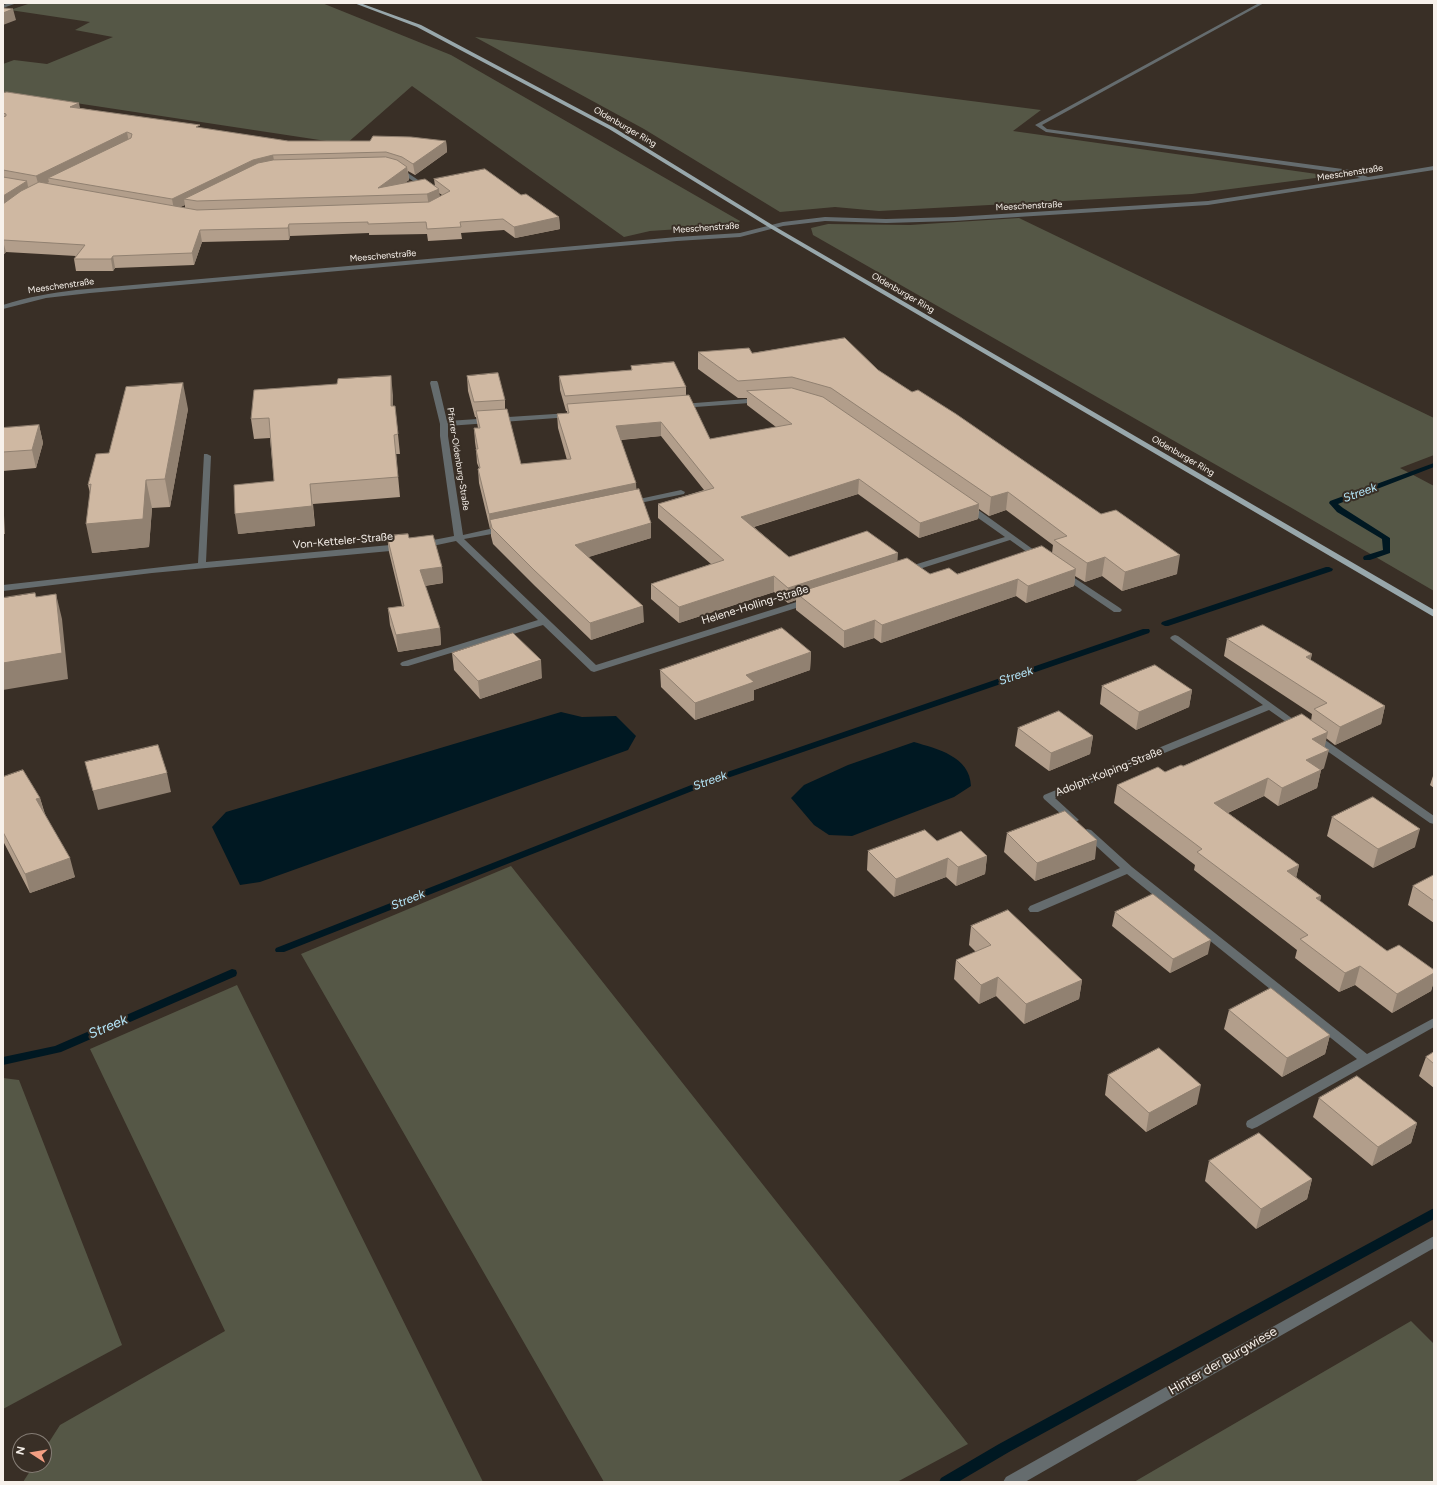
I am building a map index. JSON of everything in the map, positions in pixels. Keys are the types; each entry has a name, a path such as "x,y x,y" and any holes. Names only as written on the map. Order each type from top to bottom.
{"main road":[{"name":"Oldenburger Ring","path":"356,3 425,29 611,128 772,227 1434,614"}],"street":[{"path":"3,8 15,3"},
{"path":"1262,3 1038,125 1046,130 1350,172 1367,179"},
{"path":"387,166 401,170 436,194"},
{"name":"Meeschenstraße","path":"3,306 16,302 67,293 677,239 740,235 783,224 825,219 886,221 954,219 1208,203 1434,168"},
{"name":"Pfarrer-Oldenburg-Straße","path":"434,383 444,424 444,436 459,539"},
{"path":"673,407 768,400"},
{"path":"444,424 578,414"},
{"path":"202,565 207,456"},
{"path":"620,505 681,492"},
{"path":"960,502 1117,610"},
{"name":"Von-Ketteler-Straße","path":"3,588 66,579 420,545 459,539 513,527"},
{"path":"898,573 1012,537"},
{"name":"Helene-Holling-Straße","path":"459,539 545,620 594,669 814,599"},
{"path":"405,664 545,620"},
{"path":"1175,638 1434,821"},
{"name":"Adolph-Kolping-Straße","path":"1270,706 1048,797 1128,869 1366,1060"},
{"path":"1034,909 1128,869"},
{"path":"1252,1124 1434,1022"},
{"name":"Hinter der Burgwiese","path":"1011,1482 1434,1241"}],"green space":[{"path":"31,3 322,3 451,55 740,221 736,227 715,231 680,229 650,231 624,237 412,86 346,144 3,92 3,64 14,60 47,64 113,37 75,30 90,22 10,10"},
{"path":"475,37 1041,110 1013,131 1331,176 1192,194 879,211 835,207 780,212 644,129"},
{"path":"1019,218 1434,418 1434,455 1400,468 1434,486 1434,591 1290,507 813,235 811,228 828,224 910,225"},
{"path":"511,866 968,1444 897,1482 604,1482 301,954"},
{"path":"237,985 483,1482 23,1482 29,1473 52,1473 52,1438 60,1425 225,1331 90,1049"},
{"path":"3,1078 19,1080 122,1345 3,1409"},
{"path":"1411,1321 1434,1344 1434,1482 1134,1482"}],"water":[{"path":"561,712 582,717 616,716 636,736 628,750 260,882 240,885 212,827 226,812"},
{"path":"914,742 942,751 959,761 965,767 971,786 954,797 852,836 829,835 814,825 791,798 804,785 848,765"}],"building":[{"path":"3,8 13,9 3,13"},
{"path":"7,92 79,103 70,107 200,125 196,127 288,141 370,141 373,136 411,137 446,141 413,164 402,157 386,152 273,155 253,160 172,199 48,178 131,138 132,134 127,132 36,176 3,170 3,117 6,116 6,114 3,113 3,93"},
{"path":"386,157 397,160 407,167 378,188 425,179 439,189 427,194 197,201 184,199 258,163 273,160"},
{"path":"485,169 521,195 526,194 559,217 514,227 503,219 460,222 461,227 427,229 426,222 368,224 368,222 289,224 288,228 200,230 192,253 113,256 111,259 74,259 85,245 3,240 3,204 21,191 39,182 197,210 429,202 450,191 434,179"},
{"path":"3,177 27,181 3,196"},
{"path":"845,338 878,370 912,392 918,390 956,414 1101,514 1116,510 1180,555 1125,572 1105,557 1087,563 1054,540 1067,536 1008,492 991,497 831,388 792,377 738,381 698,352 749,348 752,353"},
{"path":"674,362 686,387 565,396 559,376 632,370 631,366"},
{"path":"498,373 505,400 474,402 467,376"},
{"path":"391,376 391,406 395,406 398,434 394,435 398,477 310,484 312,506 235,514 234,485 274,481 269,418 251,419 254,390 337,384 338,379"},
{"path":"183,383 165,479 146,480 143,519 86,524 91,484 88,485 96,454 109,453 126,387"},
{"path":"792,388 823,397 979,504 920,523 859,479 741,517 789,557 867,531 898,553 788,588 774,576 679,607 651,584 724,560 658,504 714,488 661,422 616,426 636,483 489,514 478,469 480,468 474,428 480,428 476,411 507,409 521,464 571,459 557,414 569,413 567,404 689,395 710,439 792,424 747,391"},
{"path":"39,425 32,450 3,452 3,428"},
{"path":"639,489 651,523 575,545 643,606 590,623 492,528 490,520"},
{"path":"408,534 409,538 433,535 442,567 420,570 440,628 396,635 388,608 404,606 387,536"},
{"path":"1042,546 1076,569 1028,586 1018,579 882,625 875,620 844,631 796,593 907,558 930,574 949,568 957,574"},
{"path":"35,593 36,597 56,594 62,653 3,663 3,598"},
{"path":"1263,625 1312,654 1306,657 1385,706 1340,727 1314,709 1327,703 1227,639"},
{"path":"782,628 811,652 746,675 754,682 695,703 660,670"},
{"path":"513,633 541,660 478,681 452,653"},
{"path":"1155,665 1192,690 1139,712 1102,686"},
{"path":"1059,711 1093,736 1051,753 1018,728"},
{"path":"1302,714 1328,732 1312,739 1329,750 1306,760 1321,770 1282,788 1268,778 1214,803 1299,865 1287,871 1321,896 1316,898 1387,951 1399,945 1434,970 1434,973 1397,994 1360,966 1345,973 1300,939 1308,935 1197,852 1202,849 1117,785 1158,767 1165,772 1181,765 1183,766"},
{"path":"158,745 167,773 93,791 85,762"},
{"path":"23,770 40,798 36,799 70,858 25,874 3,832 3,777"},
{"path":"1373,797 1420,829 1378,849 1332,817"},
{"path":"1065,811 1097,840 1037,863 1007,833"},
{"path":"925,830 937,841 961,831 987,856 958,867 948,858 896,879 868,851"},
{"path":"1434,875 1434,901 1413,886"},
{"path":"1153,894 1211,940 1173,959 1115,912"},
{"path":"1008,910 1082,980 1026,1004 998,977 981,985 956,960 991,945 971,926"},
{"path":"1271,988 1330,1035 1287,1058 1229,1010"},
{"path":"1159,1048 1201,1085 1149,1113 1108,1075"},
{"path":"1434,1052 1434,1064 1426,1057"},
{"path":"1357,1076 1417,1123 1378,1147 1319,1098"},
{"path":"1259,1133 1312,1179 1261,1209 1209,1161"}],"waterway":[{"name":"Streek","path":"1367,558 1387,551 1386,538 1340,510 1333,503 1434,465"},
{"name":"Streek","path":"1165,624 1329,569"},
{"name":"Streek","path":"280,950 707,782 1146,631"},
{"name":"Streek","path":"3,1061 57,1049 232,973"},
{"path":"946,1482 1004,1448 1434,1213"}]}
